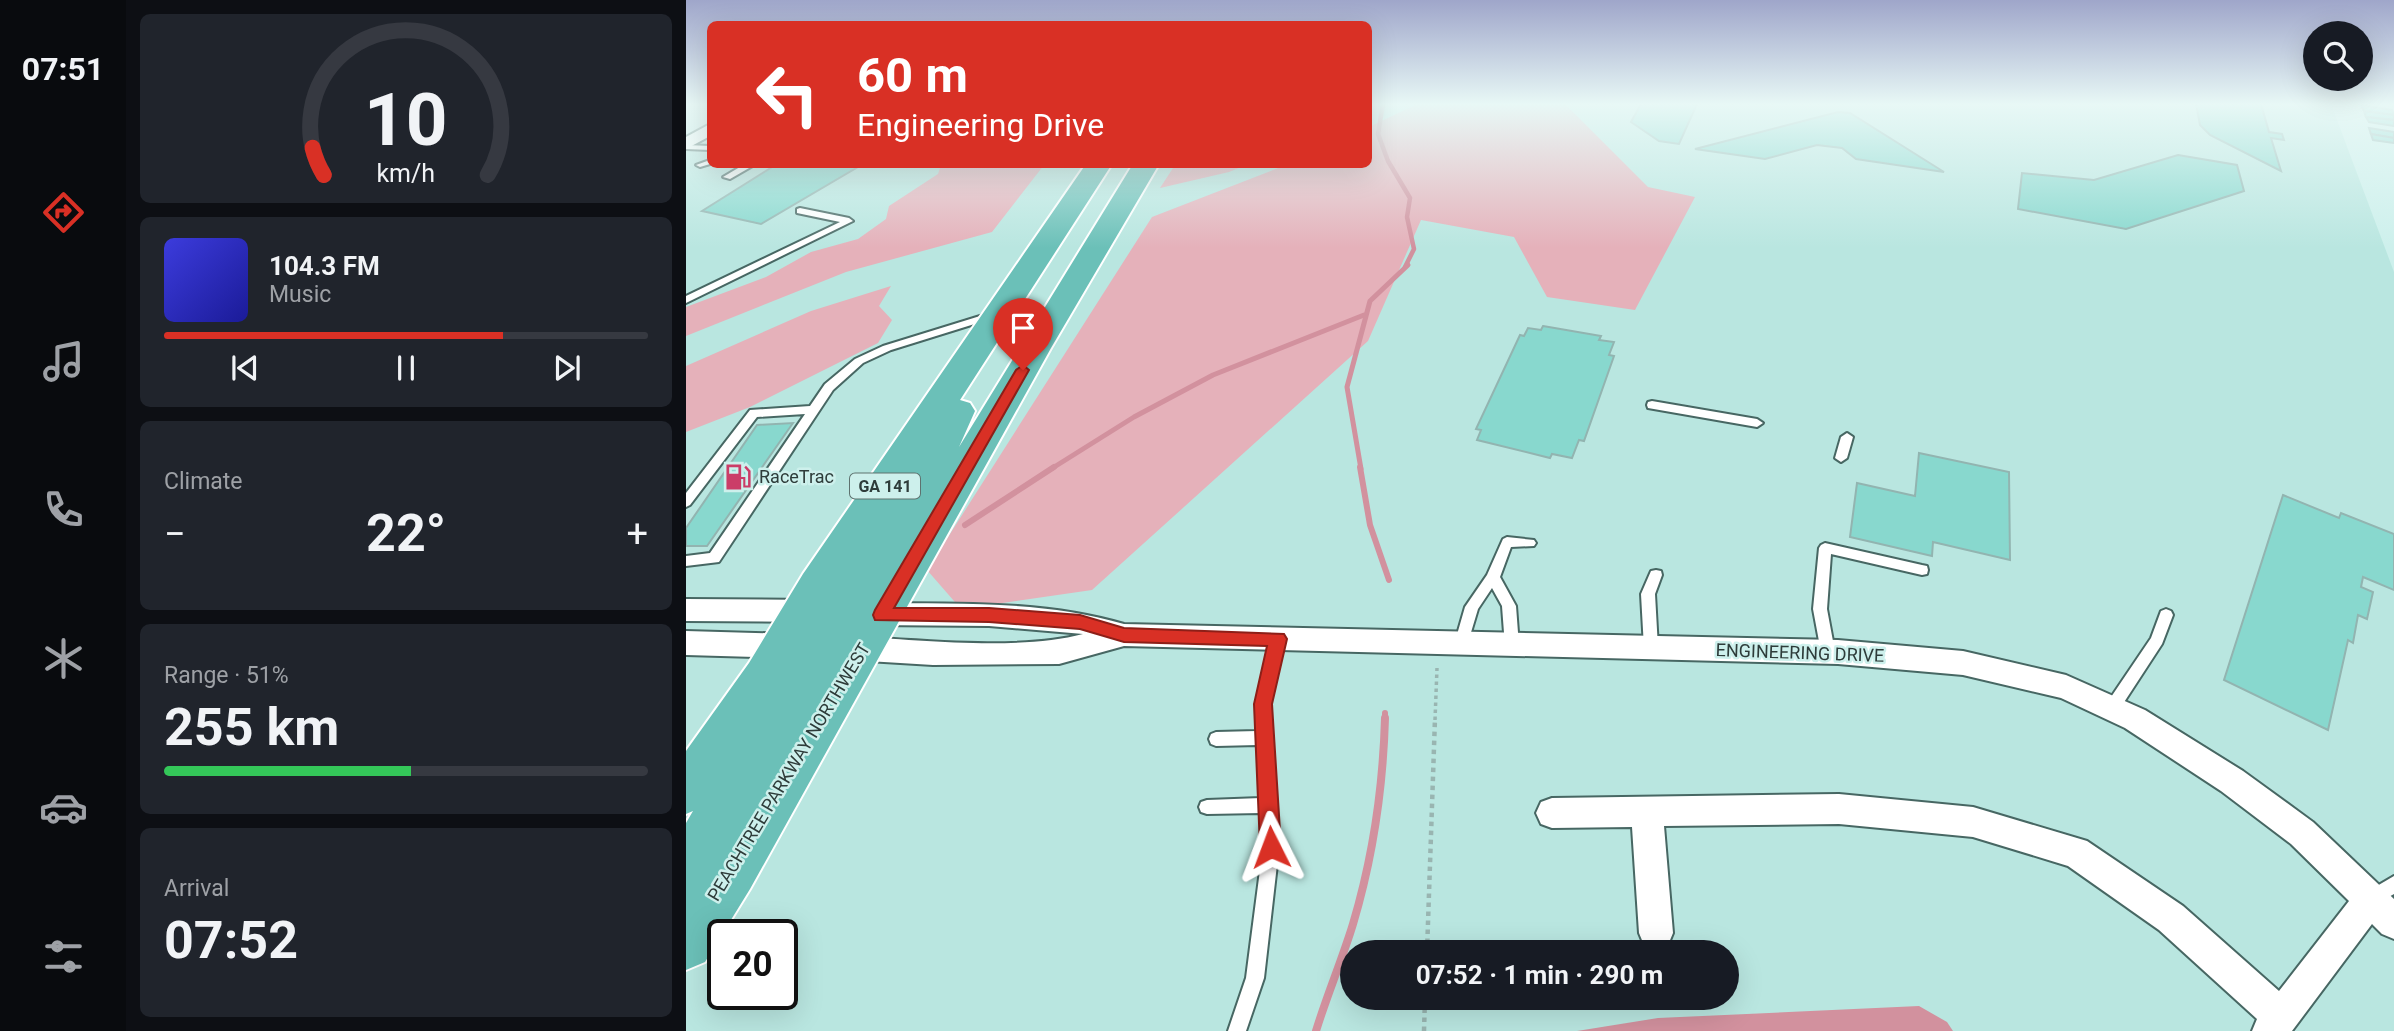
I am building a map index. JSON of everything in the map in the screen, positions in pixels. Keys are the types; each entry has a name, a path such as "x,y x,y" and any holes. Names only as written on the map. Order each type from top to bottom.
{"highway":[{"path":"686,870 930,470 968,389 969,362 1096,168"},
{"name":"PEACHTREE PARKWAY NORTHWEST","path":"686,791 832,630 1035,348 1144,168"},
{"name":"PEACHTREE PARKWAY NORTHWEST","path":"686,943 732,871 832,630"}],"street":[{"name":"ENGINEERING DRIVE","path":"686,610 832,630 933,653 1059,652 1124,635"},
{"name":"ENGINEERING DRIVE","path":"686,643 989,615 1080,622 1124,635 1828,652 1964,663 2066,687 2135,719 2282,818 2386,902"},
{"path":"1552,813 1839,809 1973,822 2076,852 2171,918 2276,1024 2386,902"},
{"path":"1647,811 1656,933"}],"lane":[{"path":"700,165 707,163"},
{"path":"727,177 744,168"},
{"path":"686,300 849,221 800,211"},
{"path":"686,561 714,558 829,387 859,362 887,348 958,328 1000,312"},
{"path":"1652,405 1758,423"},
{"path":"686,502 754,413 814,410"},
{"path":"1841,458 1847,437"},
{"path":"1461,645 1472,607 1493,576 1507,542 1530,543"},
{"path":"1828,652 1820,609 1825,548 1922,570"},
{"path":"1651,649 1648,594 1656,575"},
{"path":"1493,576 1509,606 1512,646"},
{"path":"2112,708 2157,640 2166,615"},
{"path":"1237,1031 1255,978 1271,847 1263,704 1278,639"},
{"path":"1216,739 1265,738"},
{"path":"1207,807 1269,805"}],"path":[{"path":"1427,940 1437,668"},
{"path":"1424,1031 1425,1010"}],"shaded area":[{"path":"686,152 707,152 707,168 1372,168 1372,152 2349,152 2394,272 2394,1031 686,1031"},
{"path":"1372,152 1613,152 1648,187 1695,197 1635,310 1547,297 1514,237 1421,220 1368,341 1092,590 961,609 927,570 1152,217 1278,168 1372,168"},
{"path":"940,168 1042,168 992,232 846,272 686,336 686,307 766,277 811,252 858,239 886,219 889,206 938,174"},
{"path":"1173,168 1239,168 1229,172 1160,188"},
{"path":"891,286 879,306 892,320 878,343 750,407 686,432 686,366 811,311"},
{"path":"1919,1006 1947,1022 1953,1031 1577,1031 1658,1018"}],"building":[{"path":"1717,152 1791,152 1765,159"},
{"path":"1847,152 1912,152 1944,172 1856,159"},
{"path":"2244,152 2275,152 2281,171"},
{"path":"2178,155 2237,165 2244,191 2126,229 2018,209 2022,173 2094,180"},
{"path":"771,168 856,168 761,224 702,211"},
{"path":"1543,326 1601,336 1599,340 1614,342 1609,355 1614,356 1584,441 1579,440 1572,458 1552,454 1550,458 1477,440 1481,430 1476,429 1520,335 1524,336 1528,328 1541,330"},
{"name":"RaceTrac","path":"793,423 707,546 686,546 686,528 757,425"},
{"path":"1919,453 2009,472 2010,560 1933,542 1932,556 1850,537 1857,483 1915,496"},
{"path":"2283,495 2339,518 2341,513 2394,534 2394,590 2363,577 2361,587 2373,592 2367,619 2358,615 2353,643 2348,640 2328,730 2224,680"}],"waterway":[{"path":"1385,152 1410,198 1407,217 1414,249 1405,267"},
{"path":"1361,469 1347,387 1370,301 1408,265"},
{"path":"1051,469 1134,417 1213,375 1364,315"},
{"path":"965,525 1054,467"},
{"path":"1360,467 1370,525 1389,580"},
{"path":"1385,713 1385,718"},
{"path":"1316,1031 1353,924 1366,873 1379,796 1385,718"}],"place":[{"name":"RaceTrac","path":"738,477"}],"route":[{"path":"1023,370 881,615 989,615 1080,622 1124,635 1278,639 1263,704 1271,847"}]}
